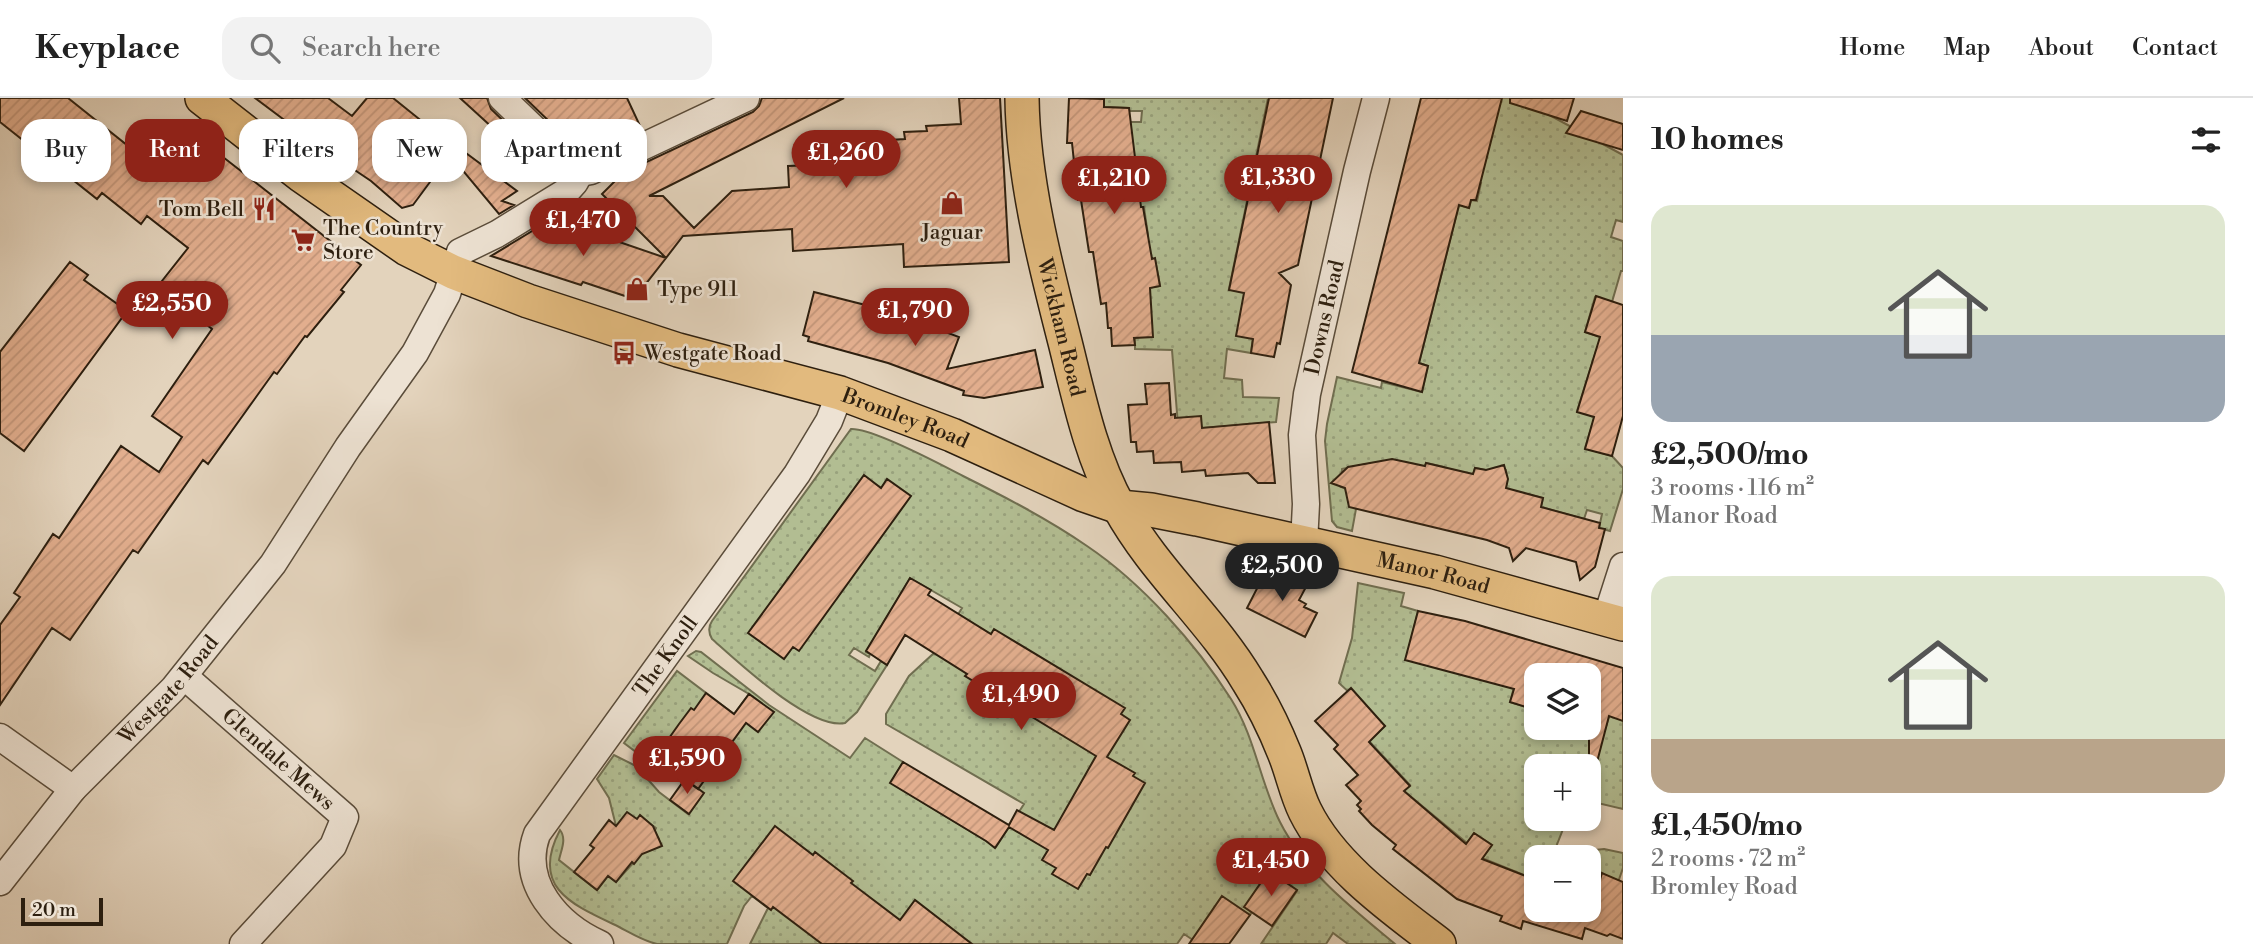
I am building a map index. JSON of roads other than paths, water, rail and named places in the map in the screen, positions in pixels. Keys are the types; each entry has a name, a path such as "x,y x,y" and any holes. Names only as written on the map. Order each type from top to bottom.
{"main road":[{"name":"Bromley Road","path":"202,98 302,176 407,249 453,272 528,301 641,338 840,393 952,435 1084,495 1119,507"},
{"name":"Wickham Road","path":"1022,98 1027,160 1050,280 1074,380 1100,467 1119,507"},
{"name":"Manor Road","path":"1119,507 1186,516 1435,572 1614,622"},
{"path":"1119,507 1138,538 1214,632 1248,681 1285,754 1304,809 1324,841 1342,862 1394,910 1439,944"}],"street":[{"path":"502,98 524,119"},
{"path":"647,145 746,98"},
{"name":"Downs Road","path":"1304,543 1306,504 1302,435 1307,394 1376,98"},
{"name":"Westgate Road","path":"0,882 73,789 184,676 273,564 348,447 415,353 447,294 460,252 497,234 567,191 575,182"},
{"name":"The Knoll","path":"600,944 563,920 542,896 531,859 537,834 797,474 829,421 840,393"},
{"path":"1614,622 1623,566"},
{"name":"Glendale Mews","path":"184,676 345,817 333,846 243,944"},
{"path":"0,737 73,789"}],"place":[{"name":"Jaguar","path":"952,203"},
{"name":"Tom Bell","path":"264,209"},
{"name":"The Country Store","path":"303,240"},
{"name":"Type 911","path":"637,289"},
{"name":"Westgate Road","path":"624,353"}]}
